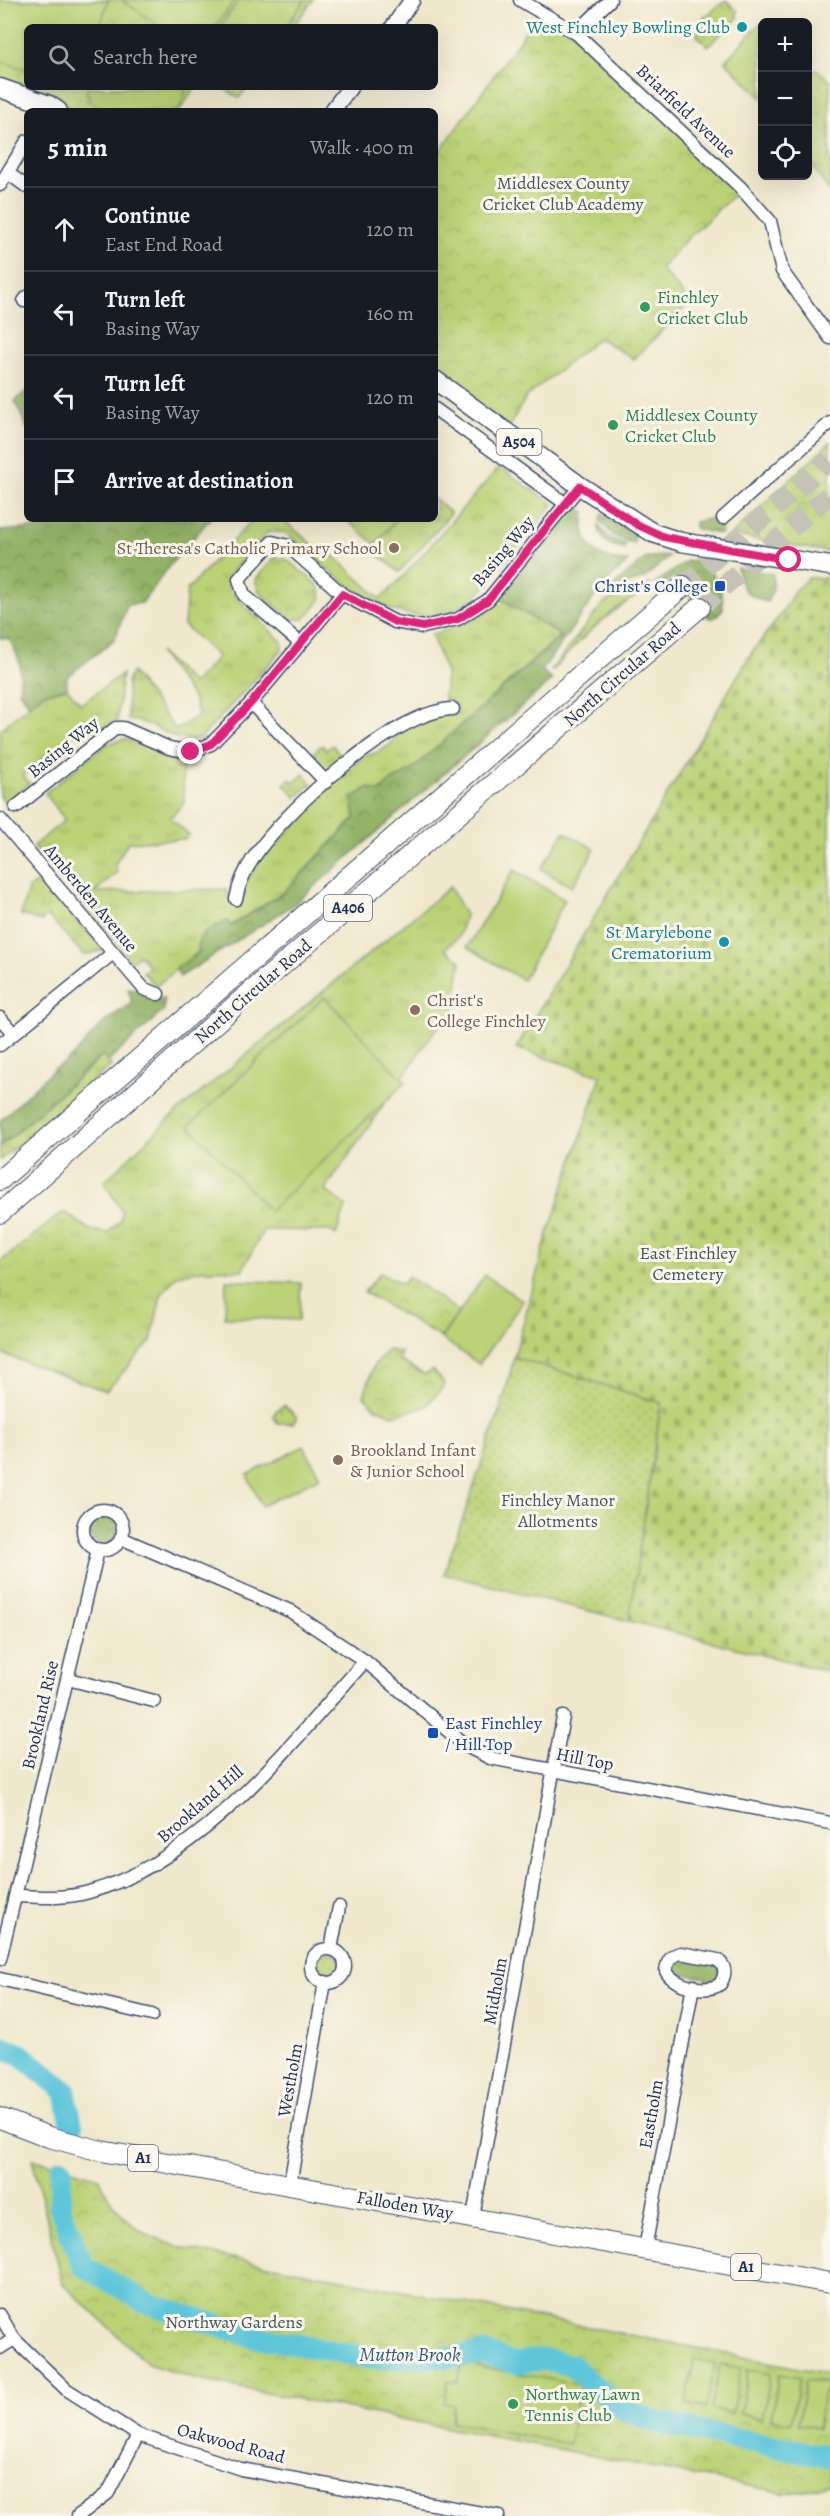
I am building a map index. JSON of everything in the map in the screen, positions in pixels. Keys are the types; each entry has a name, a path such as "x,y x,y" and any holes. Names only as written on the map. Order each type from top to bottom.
{"highway":[{"name":"North Circular Road","path":"0,1180 683,586"},
{"name":"North Circular Road","path":"0,1213 238,1003 700,607"},
{"name":"Falloden Way","path":"0,2118 49,2137 101,2151 824,2280"}],"main road":[{"path":"0,88 48,108"},
{"name":"A504","path":"438,382 636,524 672,540 830,566"}],"street":[{"path":"395,24 412,0"},
{"name":"Briarfield Avenue","path":"520,0 576,33 740,187 770,221 782,271 830,338"},
{"path":"576,33 610,0"},
{"path":"334,108 348,90"},
{"path":"0,185 24,146"},
{"path":"8,173 24,185"},
{"path":"438,411 566,504"},
{"path":"723,518 830,423"},
{"name":"Basing Way","path":"300,643 244,595 239,579 272,542 288,546 342,594 395,622 423,627 458,619 488,600 580,486"},
{"name":"Basing Way","path":"16,807 116,728 123,728 169,748 191,752 211,744 251,703 342,594"},
{"path":"251,703 326,782"},
{"path":"236,898 240,881 254,856 274,830 326,782 378,740 438,710 453,709"},
{"name":"Amberden Avenue","path":"0,819 144,989 158,994"},
{"path":"0,1045 113,953"},
{"path":"0,1018 13,1034"},
{"path":"105,1510 116,1515 122,1526 121,1538 114,1546 98,1550 88,1544 83,1533 85,1521 93,1512 105,1510"},
{"path":"121,1538 290,1611 365,1661"},
{"name":"Brookland Rise","path":"0,1959 98,1550"},
{"name":"Hill Top","path":"365,1661 466,1746 490,1758 830,1823"},
{"name":"Brookland Hill","path":"16,1896 53,1898 88,1893 127,1878 166,1857 208,1826 273,1763 365,1661"},
{"path":"68,1679 154,1701"},
{"name":"Midholm","path":"473,2217 563,1717"},
{"path":"331,1949 339,1907"},
{"path":"331,1949 343,1958 344,1972 332,1982 325,1982 314,1975 312,1962 319,1952 331,1949"},
{"path":"687,1953 722,1963 725,1975 720,1984 708,1988 693,1986 679,1983 668,1976 666,1965 671,1957 675,1954 687,1953"},
{"path":"0,1979 152,2015"},
{"name":"Westholm","path":"290,2184 325,1982"},
{"name":"Eastholm","path":"645,2249 693,1986"},
{"name":"Oakwood Road","path":"0,2315 14,2339 66,2389 138,2435 241,2469 498,2516"},
{"path":"0,2348 14,2339"},
{"path":"78,2516 108,2493 138,2435"}],"green space":[{"path":"0,0 313,0 295,24 24,24 24,90 194,90 181,108 50,108 0,88"},
{"path":"0,0 108,0 101,24 24,24 24,69 0,61"},
{"path":"122,0 235,0 217,24 157,24"},
{"path":"239,0 305,0 288,24 222,24"},
{"path":"726,0 738,12 736,15 738,18 708,46 697,36 701,20"},
{"name":"Middlesex County Cricket Club Academy","path":"539,13 578,34 741,188 682,244 661,269 690,302 634,359 599,338 526,397 509,427 438,379 438,154"},
{"path":"758,26 758,94 725,61"},
{"path":"816,69 830,80 830,193 812,165 812,74"},
{"path":"87,90 186,90 180,108 100,108 88,100 91,96 86,94"},
{"path":"227,90 246,90 239,98"},
{"path":"24,393 24,422 15,401"},
{"path":"830,442 830,552 731,535"},
{"path":"499,467 553,504 479,593 452,610 426,616 400,612 375,602 351,587 285,532 268,532 227,578 229,590 282,642 282,650 201,738 181,739 147,724 128,720 127,682 132,672 176,730 199,715 193,698 159,652 193,684 218,657 184,625 187,590 250,522 286,522 323,553 327,549 380,599 402,578"},
{"path":"438,502 451,513 399,572 371,549 394,522 438,522"},
{"path":"575,506 585,512 585,533 592,548 607,558 628,561 600,589 542,670 552,680 293,905 180,977 176,968 199,953 199,941 206,932 227,921 231,926 283,893 355,819 352,798 368,788 381,792 388,783 410,771 561,636 500,598"},
{"path":"602,514 634,534 634,544 614,536 600,521"},
{"path":"713,518 722,528 721,534 695,529 695,522"},
{"path":"53,522 207,522 170,565 142,603 127,605 115,639 67,677 67,688 42,694 29,705 19,691 20,664 16,653 9,639 0,638 0,531 50,527"},
{"path":"349,522 394,522 375,544"},
{"path":"598,525 609,538 625,544 625,548 610,545"},
{"path":"669,556 646,577 605,593 647,557"},
{"path":"274,558 286,559 319,586 321,599 304,619 291,619 260,593 255,580"},
{"path":"699,560 714,576 722,594 723,609 714,618 709,618 674,576 660,588 655,584 687,561"},
{"path":"737,568 773,574 773,589 767,602 745,591"},
{"name":"East Finchley Cemetery","path":"809,578 830,578 830,1672 629,1621 661,1403 514,1357 545,1243 601,1076 516,1048 752,652 782,613 796,589"},
{"path":"650,584 651,587 598,624 553,671 551,670 601,606 609,600"},
{"path":"500,598 561,635 410,771 388,783 283,893 230,926 156,986 143,972 149,967 140,955 131,961 33,846 65,820 45,793 107,744 123,739 140,741 165,756 182,762 184,803 170,818 189,835 185,839 128,842 115,864 117,872 95,892 227,889 231,901 242,901 243,886 270,846 276,846 297,822 299,815 365,755 381,751 394,741 399,732 439,714 457,714 456,705 444,698 446,673 431,634 468,622 485,612"},
{"path":"122,674 117,721 96,730 89,722 23,776 29,783 6,804 0,796 0,730 42,694 67,688 81,704"},
{"path":"322,745 326,750 332,745 343,757 326,772 311,755"},
{"path":"304,774 312,784 296,797 284,784 290,779 293,783"},
{"path":"564,832 595,849 572,887 541,869"},
{"path":"514,870 565,900 523,980 467,947"},
{"path":"39,881 104,950 84,955 48,916 41,921 21,915 28,889"},
{"path":"450,887 465,915 459,936 445,949 461,961 453,1011 432,1034 325,1190 346,1206 336,1235 330,1231 264,1230 242,1270 201,1270 177,1275 161,1295 151,1341 106,1391 0,1353 0,1262 62,1213 66,1213 90,1230 108,1233 121,1220 122,1211 104,1182 171,1117"},
{"path":"128,989 164,999 164,1010 108,1062 102,1056 0,1147 0,1121 54,1069 73,1055 104,1023 132,1003"},
{"path":"324,997 406,1082 270,1211 189,1126"},
{"path":"103,1056 111,1066 0,1160 0,1147"},
{"path":"380,1273 403,1284 408,1276 459,1312 441,1338 364,1292"},
{"path":"485,1275 523,1301 479,1364 441,1338"},
{"path":"226,1280 301,1283 299,1320 225,1317"},
{"path":"388,1350 401,1352 398,1360 425,1375 433,1370 445,1385 425,1407 393,1415 376,1408 364,1396 374,1365"},
{"name":"Finchley Manor Allotments","path":"514,1357 661,1403 629,1621 444,1574 505,1394"},
{"path":"284,1405 296,1416 293,1423 278,1423 273,1417 276,1411"},
{"path":"304,1446 320,1477 262,1506 247,1475"},
{"path":"103,1516 113,1520 117,1530 113,1540 103,1544 93,1540 89,1530 93,1520"},
{"path":"328,1953 336,1957 340,1965 336,1973 328,1977 320,1973 316,1965 320,1957"},
{"path":"677,1958 719,1966 720,1978 705,1984 706,1978 683,1974 681,1980 674,1977 670,1966"},
{"name":"Northway Gardens","path":"32,2159 100,2178 108,2197 129,2222 156,2239 187,2249 830,2374 830,2484 785,2493 194,2379 148,2364 63,2284"},
{"path":"694,2359 715,2363 706,2408 686,2404"},
{"name":"Northway Lawn Tennis Club","path":"462,2363 580,2385 569,2444 451,2422 454,2405 444,2403 448,2381 458,2383"},
{"path":"720,2364 741,2368 732,2413 711,2409"},
{"path":"748,2370 771,2374 762,2419 740,2414"},
{"path":"779,2374 800,2378 791,2423 771,2419"},
{"path":"806,2380 826,2383 818,2428 798,2424"}],"waterway":[{"name":"Mutton Brook","path":"0,2047 20,2054 65,2091 72,2127"},
{"name":"Mutton Brook","path":"61,2169 60,2208 83,2266 147,2303 252,2336 369,2358 456,2357 485,2353 515,2363 544,2359 573,2366 623,2409 649,2420 830,2457"}],"tunnel":[{"path":"683,586 830,460"},
{"path":"700,607 830,494"}],"place":[{"name":"West Finchley Bowling Club","path":"742,27"},
{"name":"Finchley Cricket Club","path":"645,307"},
{"name":"Middlesex County Cricket Club","path":"613,425"},
{"name":"St Theresa's Catholic Primary School","path":"394,548"},
{"name":"Christ's College","path":"720,586"},
{"name":"St Marylebone Crematorium","path":"724,942"},
{"name":"Christ's College Finchley","path":"415,1010"},
{"name":"Brookland Infant & Junior School","path":"338,1460"},
{"name":"East Finchley / Hill Top","path":"433,1733"},
{"name":"Northway Lawn Tennis Club","path":"513,2404"}],"route":[{"path":"191,752 211,744 251,703 342,594 395,622 423,627 458,619 488,600 580,486 636,524 664,537 681,542 789,560"}]}
